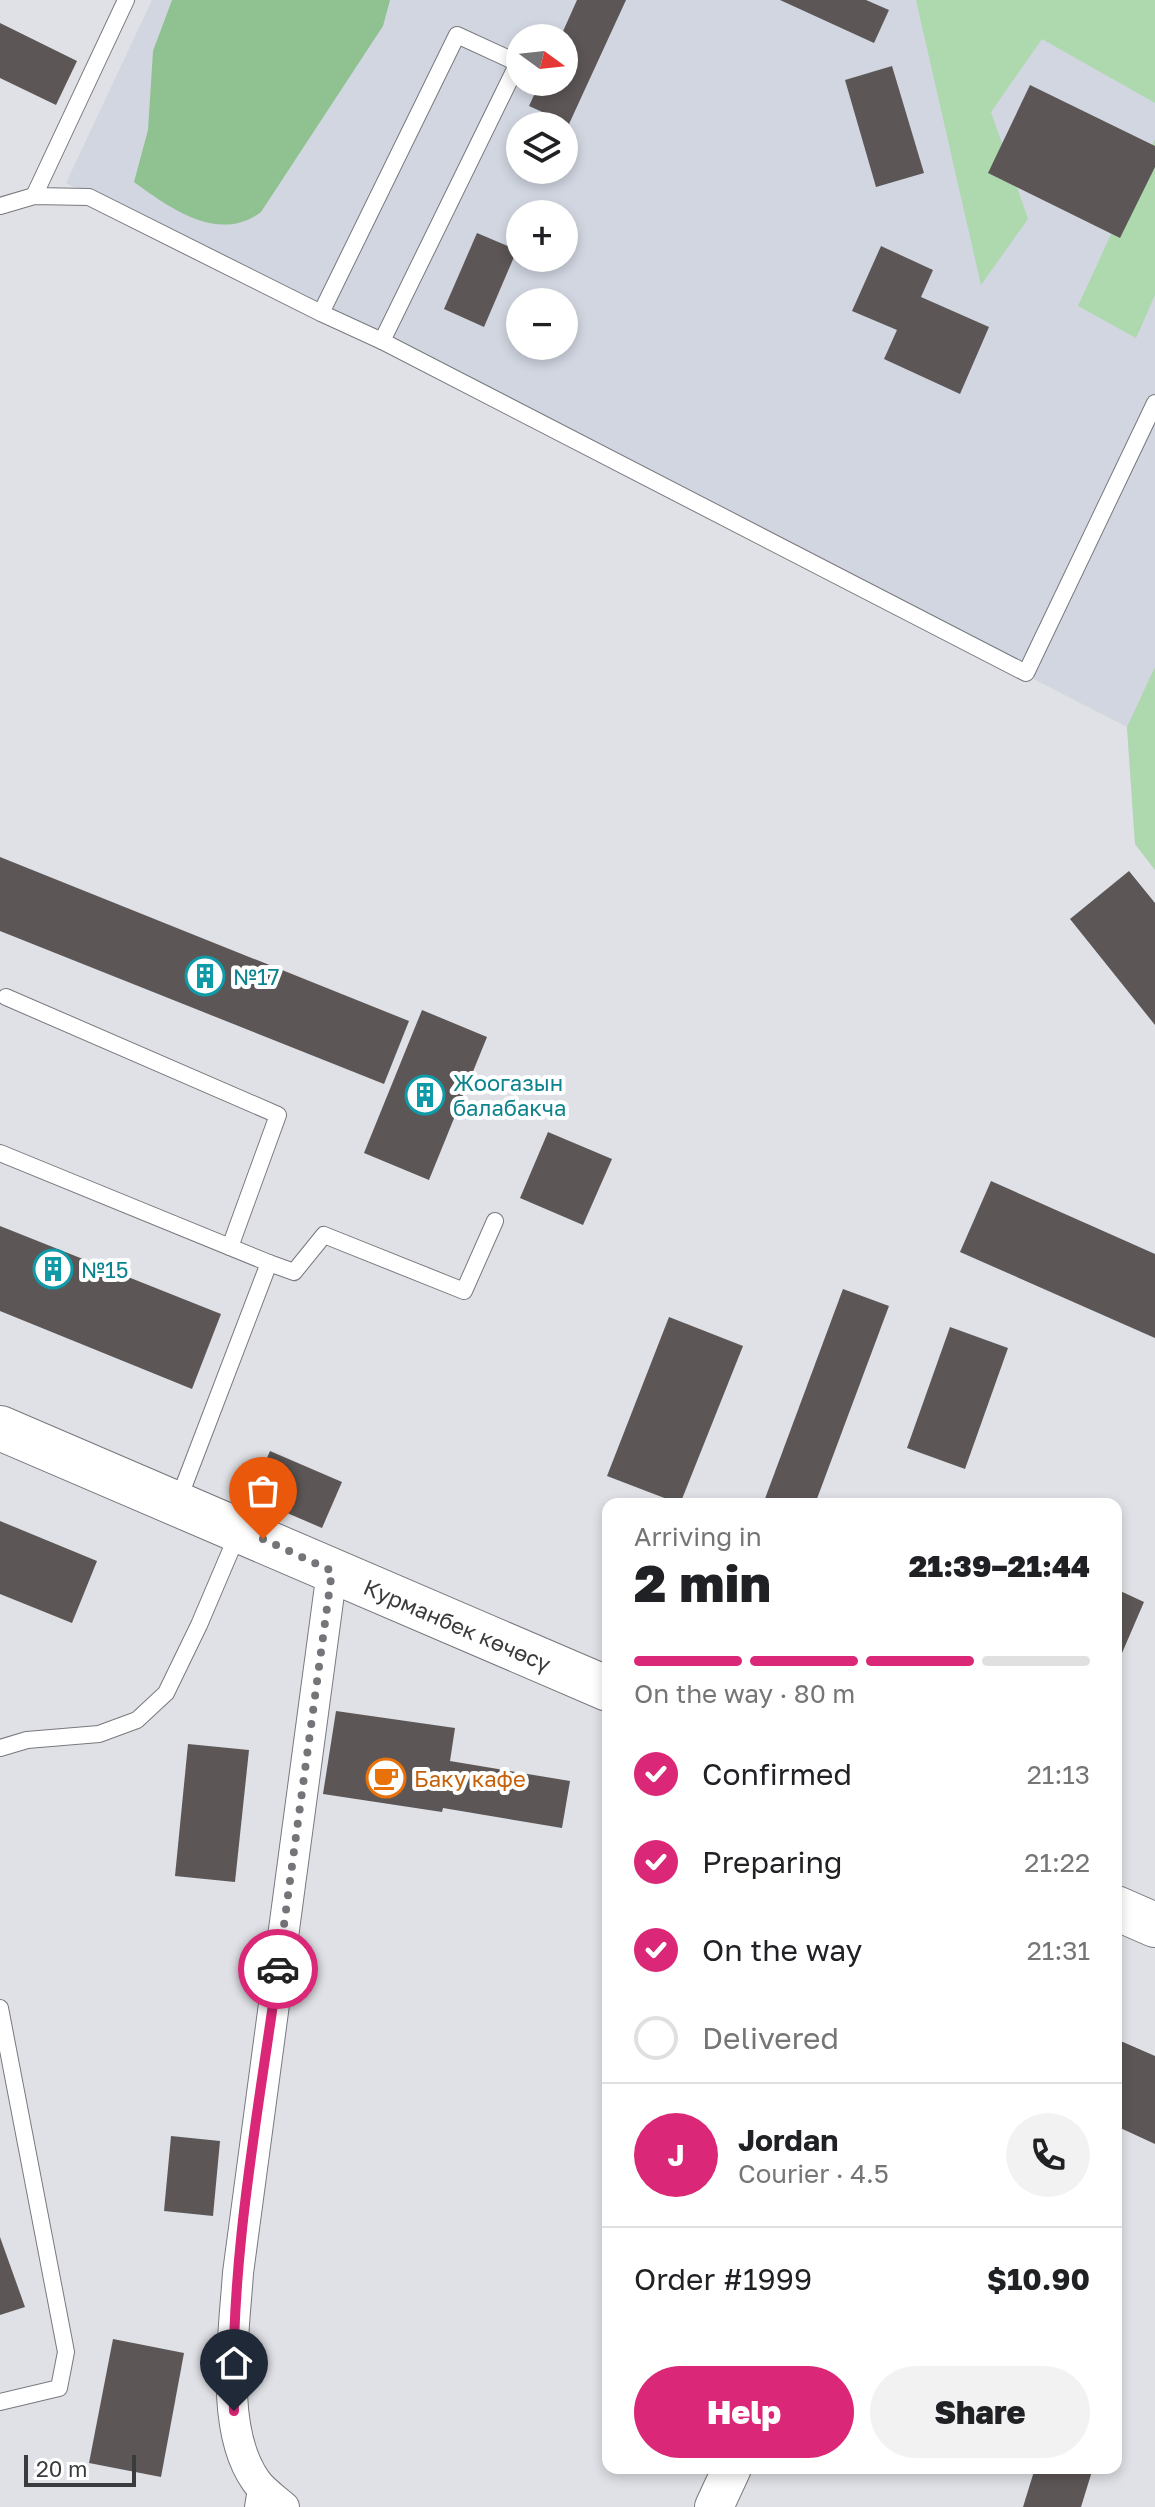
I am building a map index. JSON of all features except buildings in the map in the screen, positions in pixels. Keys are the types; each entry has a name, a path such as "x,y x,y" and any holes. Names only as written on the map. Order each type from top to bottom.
{"main road":[{"name":"Курманбек көчөсү","path":"0,1428 602,1686"},
{"path":"1122,1911 1155,1925"}],"street":[{"path":"284,2507 255,2494 235,2438 232,2355 238,2273 332,1571"},
{"path":"714,2507 729,2474"}],"lane":[{"path":"34,196 126,0"},
{"path":"321,313 457,35 518,63 382,341"},
{"path":"0,206 34,196 89,197 382,341 1026,673 1155,403"},
{"path":"6,997 278,1115 230,1247"},
{"path":"0,1153 294,1272 324,1235 464,1291 495,1221"},
{"path":"178,1503 269,1263"},
{"path":"0,1748 27,1740 99,1734 137,1720 166,1693 199,1625 239,1529"},
{"path":"0,2008 66,2352 59,2388 0,2402"}],"shaded area":[{"path":"152,0 1155,0 1155,870 1135,844 1127,727 66,183"}],"green space":[{"path":"172,0 390,0 383,26 261,212 245,221 228,224 195,219 134,182 148,130 153,51"},
{"path":"916,0 1155,0 1155,103 1042,39 991,112 1028,219 981,285"},
{"path":"1155,139 1155,295 1136,338 1078,306"},
{"path":"1155,667 1155,870 1135,844 1127,727"}],"way so far":[{"path":"263,1539 332,1571 278,1969"}],"place":[{"name":"№17","path":"205,976"},
{"name":"Жоогазын балабакча","path":"425,1095"},
{"name":"№15","path":"53,1269"},
{"name":"Баку кафе","path":"386,1778"}],"route":[{"path":"234,2411 232,2355 238,2273 278,1969"}]}
